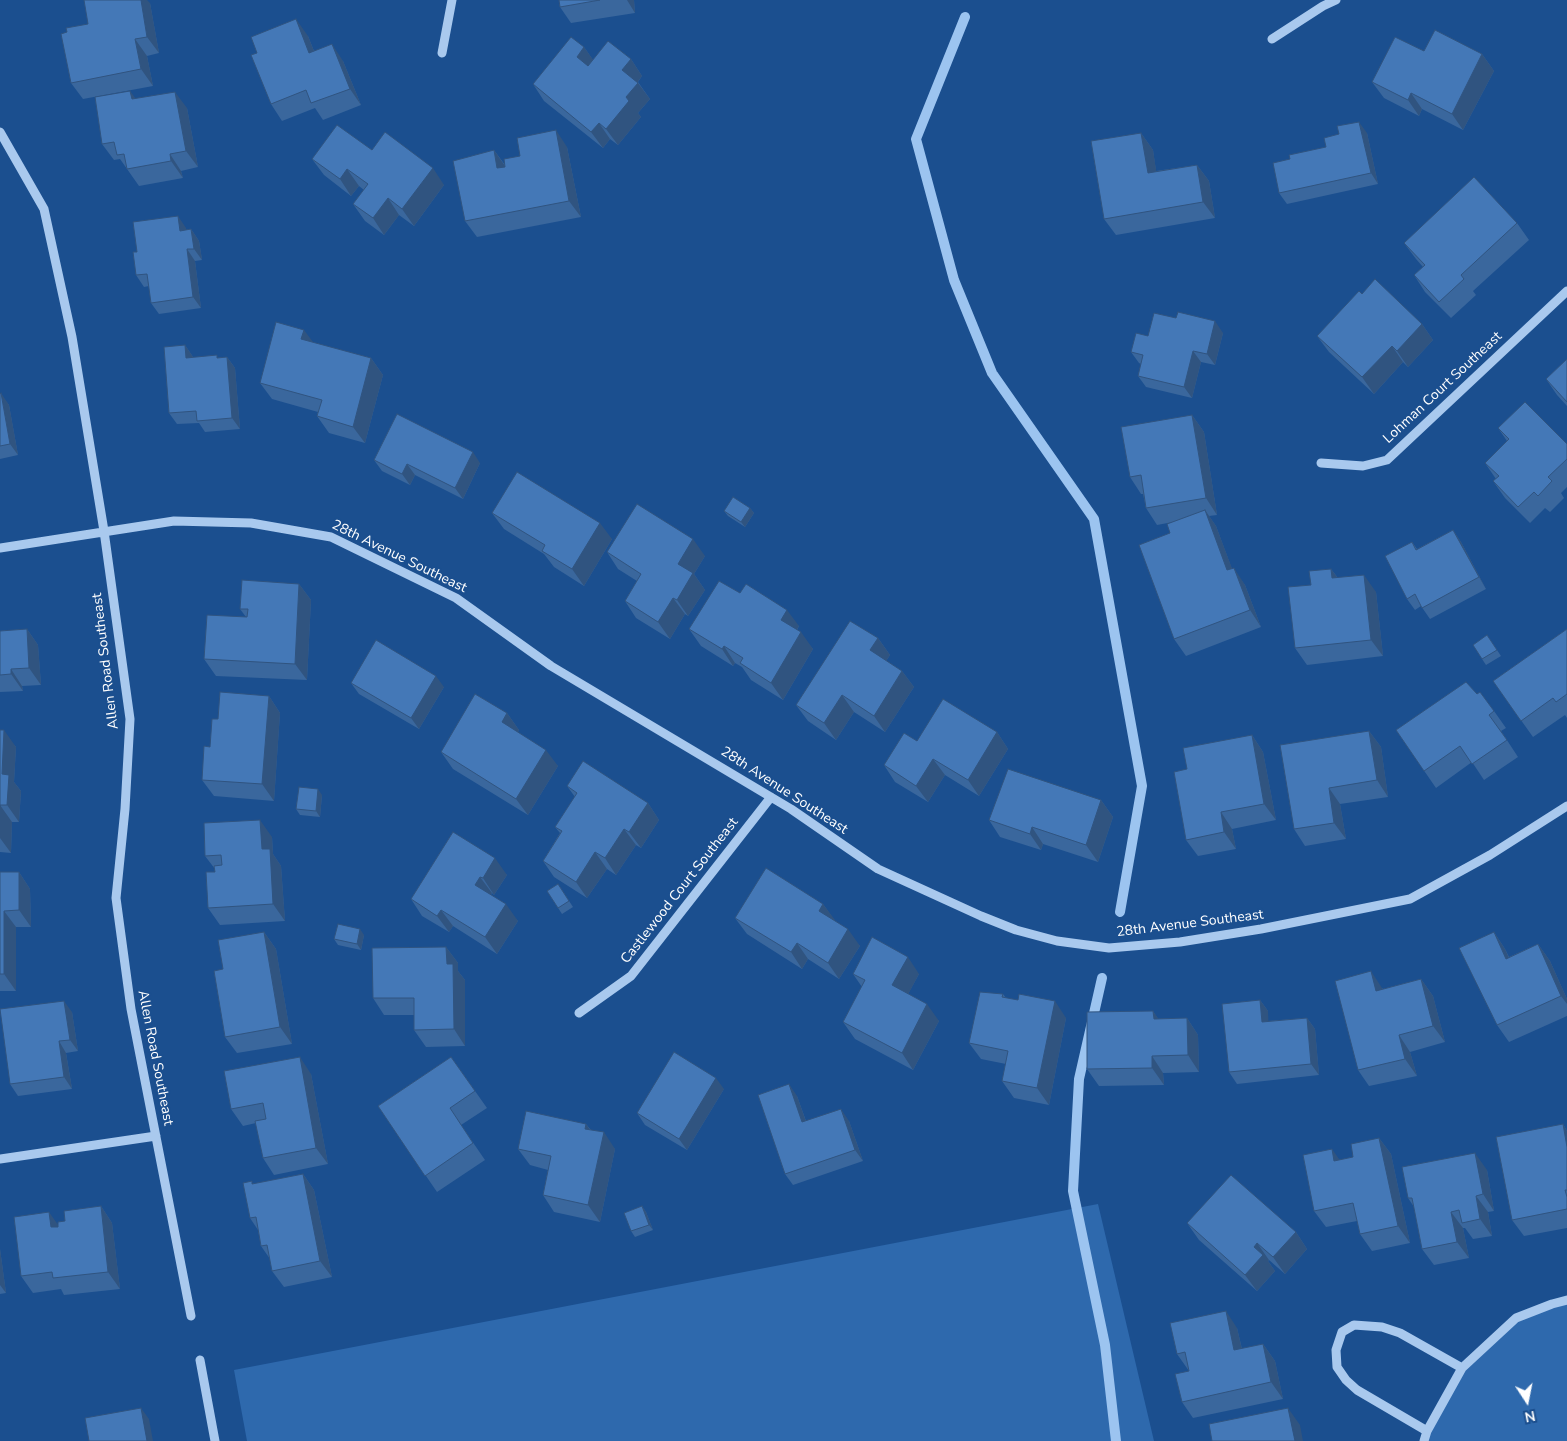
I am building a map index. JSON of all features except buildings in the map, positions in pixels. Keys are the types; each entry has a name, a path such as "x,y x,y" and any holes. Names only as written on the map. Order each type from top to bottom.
{"street":[{"path":"442,52 452,0"},
{"path":"1272,39 1323,6 1336,0"},
{"name":"Allen Road Southeast","path":"0,132 44,210 72,337 104,531 130,719 125,809 116,898 131,1009 191,1316"},
{"name":"Lohman Court Southeast","path":"1321,464 1363,466 1387,460 1567,291"},
{"name":"28th Avenue Southeast","path":"0,548 174,521 242,522 331,537 456,598 551,666 771,797 878,869 943,900 1016,930 1057,941 1109,948 1180,942 1261,929 1410,899 1490,856 1567,806"},
{"name":"Castlewood Court Southeast","path":"579,1013 631,976 771,797"},
{"path":"0,1159 156,1136"},
{"path":"1424,1441 1426,1431 1462,1368 1516,1318 1567,1300"},
{"path":"1426,1431 1357,1390 1346,1380 1337,1366 1336,1350 1342,1332 1354,1325 1382,1327 1400,1333 1462,1368"},
{"path":"200,1360 216,1441"}],"shaded area":[{"path":"1098,1204 1154,1441 247,1441 234,1370"},
{"path":"1567,1301 1567,1441 1424,1441 1462,1368 1516,1318"}],"waterway":[{"path":"965,17 916,139 954,280 992,373 1094,519 1142,786 1120,912"},
{"path":"1102,978 1079,1079 1073,1191 1105,1345 1116,1441"}]}
